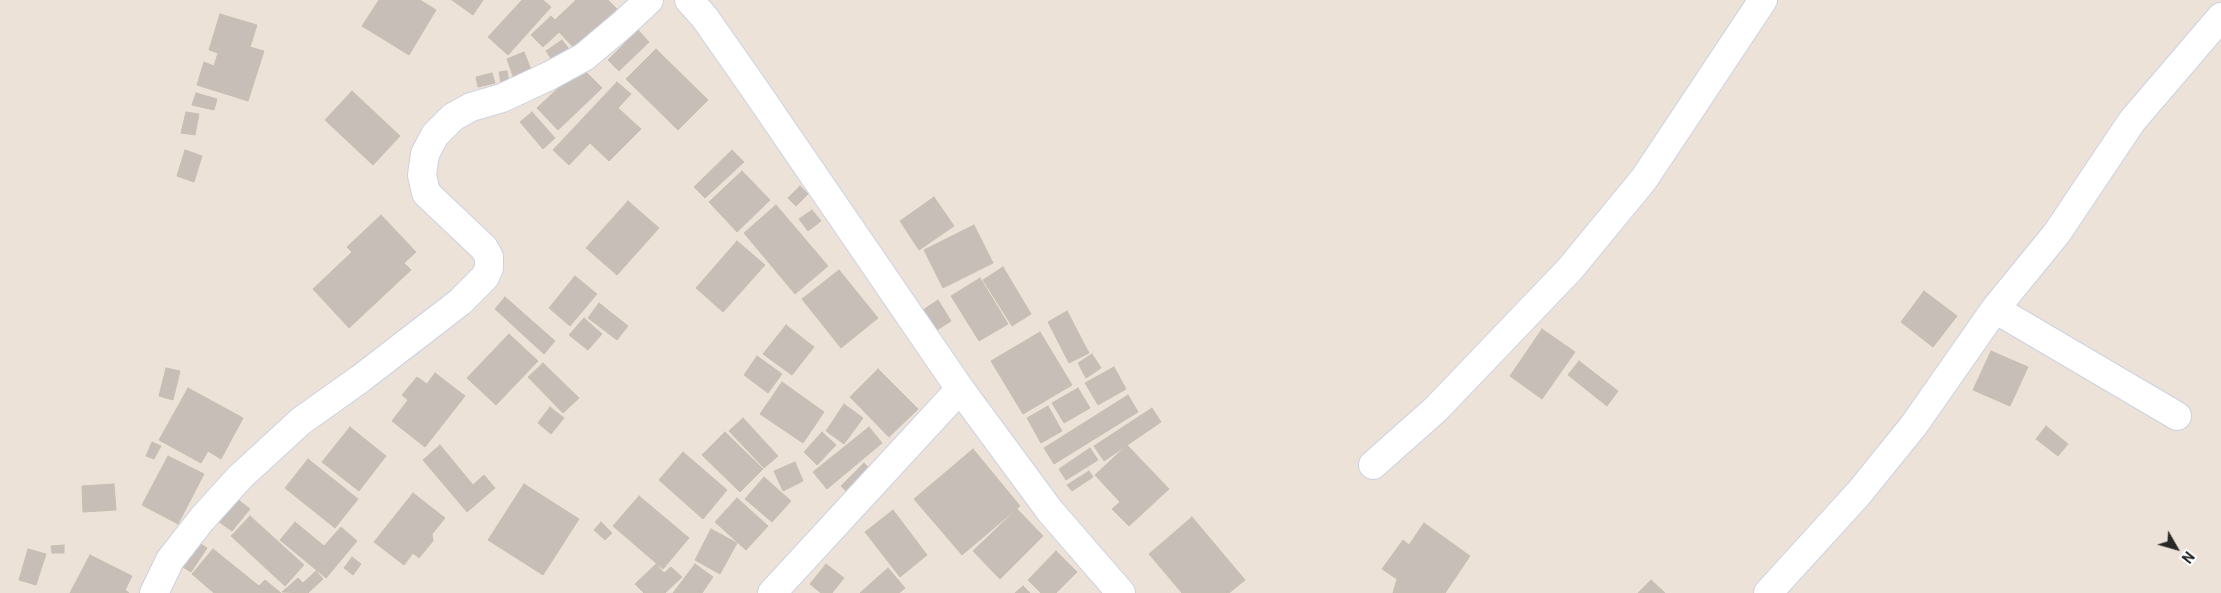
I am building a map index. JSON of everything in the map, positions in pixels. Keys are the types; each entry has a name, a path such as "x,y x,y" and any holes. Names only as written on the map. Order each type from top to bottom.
{"street":[{"path":"154,593 170,560 202,519 240,477 301,422 460,302 485,277 489,268 489,257 484,248 426,193 422,175 425,154 435,135 453,117 471,107 502,98 584,57 622,26 649,0"},
{"path":"689,0 756,91 960,389 1050,511 1121,593"},
{"path":"1373,465 1436,409 1570,269 1644,179 1763,0"},
{"path":"1768,593 1859,493 1914,425 1995,308 2057,232 2132,121 2221,17"},
{"path":"1995,308 2177,416"},
{"path":"772,593 960,389"}],"building":[{"path":"379,0 420,0 436,10 409,55 362,26"},
{"path":"452,0 483,0 473,15"},
{"path":"522,0 543,0 551,7 508,55 488,37"},
{"path":"576,0 608,0 617,9 575,49 559,32 543,47 531,35 551,16 555,20"},
{"path":"220,14 257,25 250,47 264,51 248,101 197,85 204,62 214,66 218,53 209,50"},
{"path":"638,30 649,42 619,71 608,60"},
{"path":"562,40 569,49 552,60 546,51"},
{"path":"656,49 708,100 678,130 626,79"},
{"path":"524,52 532,72 514,79 507,59"},
{"path":"581,67 602,88 558,130 537,108"},
{"path":"507,71 509,82 501,83 499,72"},
{"path":"492,73 495,83 478,87 476,77"},
{"path":"617,82 631,94 618,108 641,129 609,161 590,143 569,165 553,150"},
{"path":"352,91 400,136 373,165 325,120"},
{"path":"196,93 217,99 214,110 192,105"},
{"path":"186,112 199,114 195,135 181,133"},
{"path":"532,112 555,138 543,149 520,122"},
{"path":"185,150 202,156 194,182 177,176"},
{"path":"732,150 744,162 705,198 694,187"},
{"path":"742,171 770,200 737,232 709,202"},
{"path":"800,186 808,194 796,206 788,198"},
{"path":"934,197 954,226 919,250 900,221"},
{"path":"628,201 659,228 617,275 586,248"},
{"path":"776,205 828,266 795,294 744,233"},
{"path":"812,210 821,221 808,231 799,219"},
{"path":"381,215 416,252 404,263 411,270 349,328 313,289 352,252 347,247"},
{"path":"974,225 993,263 943,288 924,250"},
{"path":"737,241 765,265 723,312 696,288"},
{"path":"1003,267 1031,314 1012,326 983,280"},
{"path":"839,270 878,318 841,348 802,299"},
{"path":"575,276 597,294 570,326 549,308"},
{"path":"980,278 1008,324 979,341 951,296"},
{"path":"1924,291 1957,316 1933,347 1901,322"},
{"path":"505,297 555,341 544,354 495,309"},
{"path":"938,300 951,321 937,330 923,310"},
{"path":"599,303 628,326 617,340 588,318"},
{"path":"1067,311 1089,353 1069,363 1048,322"},
{"path":"584,318 602,334 588,350 569,335"},
{"path":"786,325 814,347 792,375 763,354"},
{"path":"1542,329 1575,352 1542,399 1510,376"},
{"path":"1040,332 1072,385 1023,414 991,361"},
{"path":"509,334 538,361 496,405 467,378"},
{"path":"1991,351 2028,367 2010,406 1973,390"},
{"path":"1092,354 1101,368 1086,378 1078,363"},
{"path":"757,356 782,374 768,393 744,375"},
{"path":"1579,361 1618,391 1607,406 1568,375"},
{"path":"543,363 579,398 563,413 528,377"},
{"path":"1114,367 1126,389 1098,405 1085,383"},
{"path":"166,368 180,371 173,400 159,396"},
{"path":"878,369 918,409 889,437 850,397"},
{"path":"435,373 465,396 425,447 392,421 408,400 402,395 417,377 427,384"},
{"path":"782,382 824,412 803,443 760,414"},
{"path":"188,388 243,418 221,459 208,451 201,463 159,440"},
{"path":"1078,388 1090,408 1064,423 1052,403"},
{"path":"1128,395 1138,412 1054,464 1044,448"},
{"path":"844,404 863,418 844,444 826,431"},
{"path":"1048,406 1062,431 1041,443 1027,418"},
{"path":"550,407 564,418 551,434 538,423"},
{"path":"1152,408 1161,422 1104,461 1094,446"},
{"path":"743,418 778,456 764,468 729,431"},
{"path":"2046,426 2068,444 2058,456 2036,439"},
{"path":"350,427 386,456 359,491 322,462"},
{"path":"869,427 882,443 827,489 813,472"},
{"path":"725,432 763,469 740,492 702,455"},
{"path":"822,432 836,445 817,465 804,452"},
{"path":"152,442 161,446 154,459 146,456"},
{"path":"440,445 473,485 484,475 495,488 467,512 423,460"},
{"path":"1127,445 1169,489 1129,526 1112,509 1120,502 1095,475"},
{"path":"1090,448 1098,460 1066,480 1059,469"},
{"path":"973,449 1020,506 962,555 914,499"},
{"path":"683,452 727,490 703,519 659,480"},
{"path":"168,456 204,474 178,524 142,505"},
{"path":"308,459 358,499 335,528 285,488"},
{"path":"795,462 803,481 783,491 774,471"},
{"path":"864,463 872,471 849,494 841,486"},
{"path":"1089,471 1093,477 1072,491 1067,485"},
{"path":"764,477 791,501 772,522 745,499"},
{"path":"114,484 116,510 83,512 82,486"},
{"path":"524,484 579,519 543,575 488,540"},
{"path":"413,493 445,518 432,534 433,541 419,558 413,553 404,565 374,542"},
{"path":"639,496 689,538 663,569 613,526"},
{"path":"236,498 250,509 232,531 218,521"},
{"path":"737,498 768,526 746,550 715,522"},
{"path":"1017,509 1043,536 1000,579 973,551"},
{"path":"893,510 927,555 900,577 865,532"},
{"path":"250,516 304,565 285,586 231,536"},
{"path":"1192,517 1245,580 1229,593 1182,593 1149,554"},
{"path":"295,522 324,546 341,527 357,541 326,578 280,540"},
{"path":"601,522 612,533 605,540 594,530"},
{"path":"1424,523 1470,556 1445,593 1393,593 1397,579 1382,569 1403,540 1409,545"},
{"path":"711,529 737,543 720,574 695,560"},
{"path":"199,543 207,548 191,572 183,567"},
{"path":"64,545 64,553 52,553 51,546"},
{"path":"28,549 46,554 36,585 19,580"},
{"path":"213,549 259,586 265,580 281,593 214,593 192,574"},
{"path":"1056,551 1077,572 1056,593 1041,593 1028,580"},
{"path":"90,555 132,576 125,590 129,593 70,593"},
{"path":"352,557 361,564 353,575 344,568"},
{"path":"656,564 664,573 671,567 682,577 665,593 644,593 635,584"},
{"path":"695,564 713,577 702,593 673,593"},
{"path":"826,564 844,578 832,593 821,593 810,584"},
{"path":"888,568 905,588 899,593 860,593"},
{"path":"316,571 323,579 308,593 282,592 298,578 303,583"},
{"path":"1651,580 1665,593 1638,593"},
{"path":"1023,586 1030,593 1015,593"}]}
